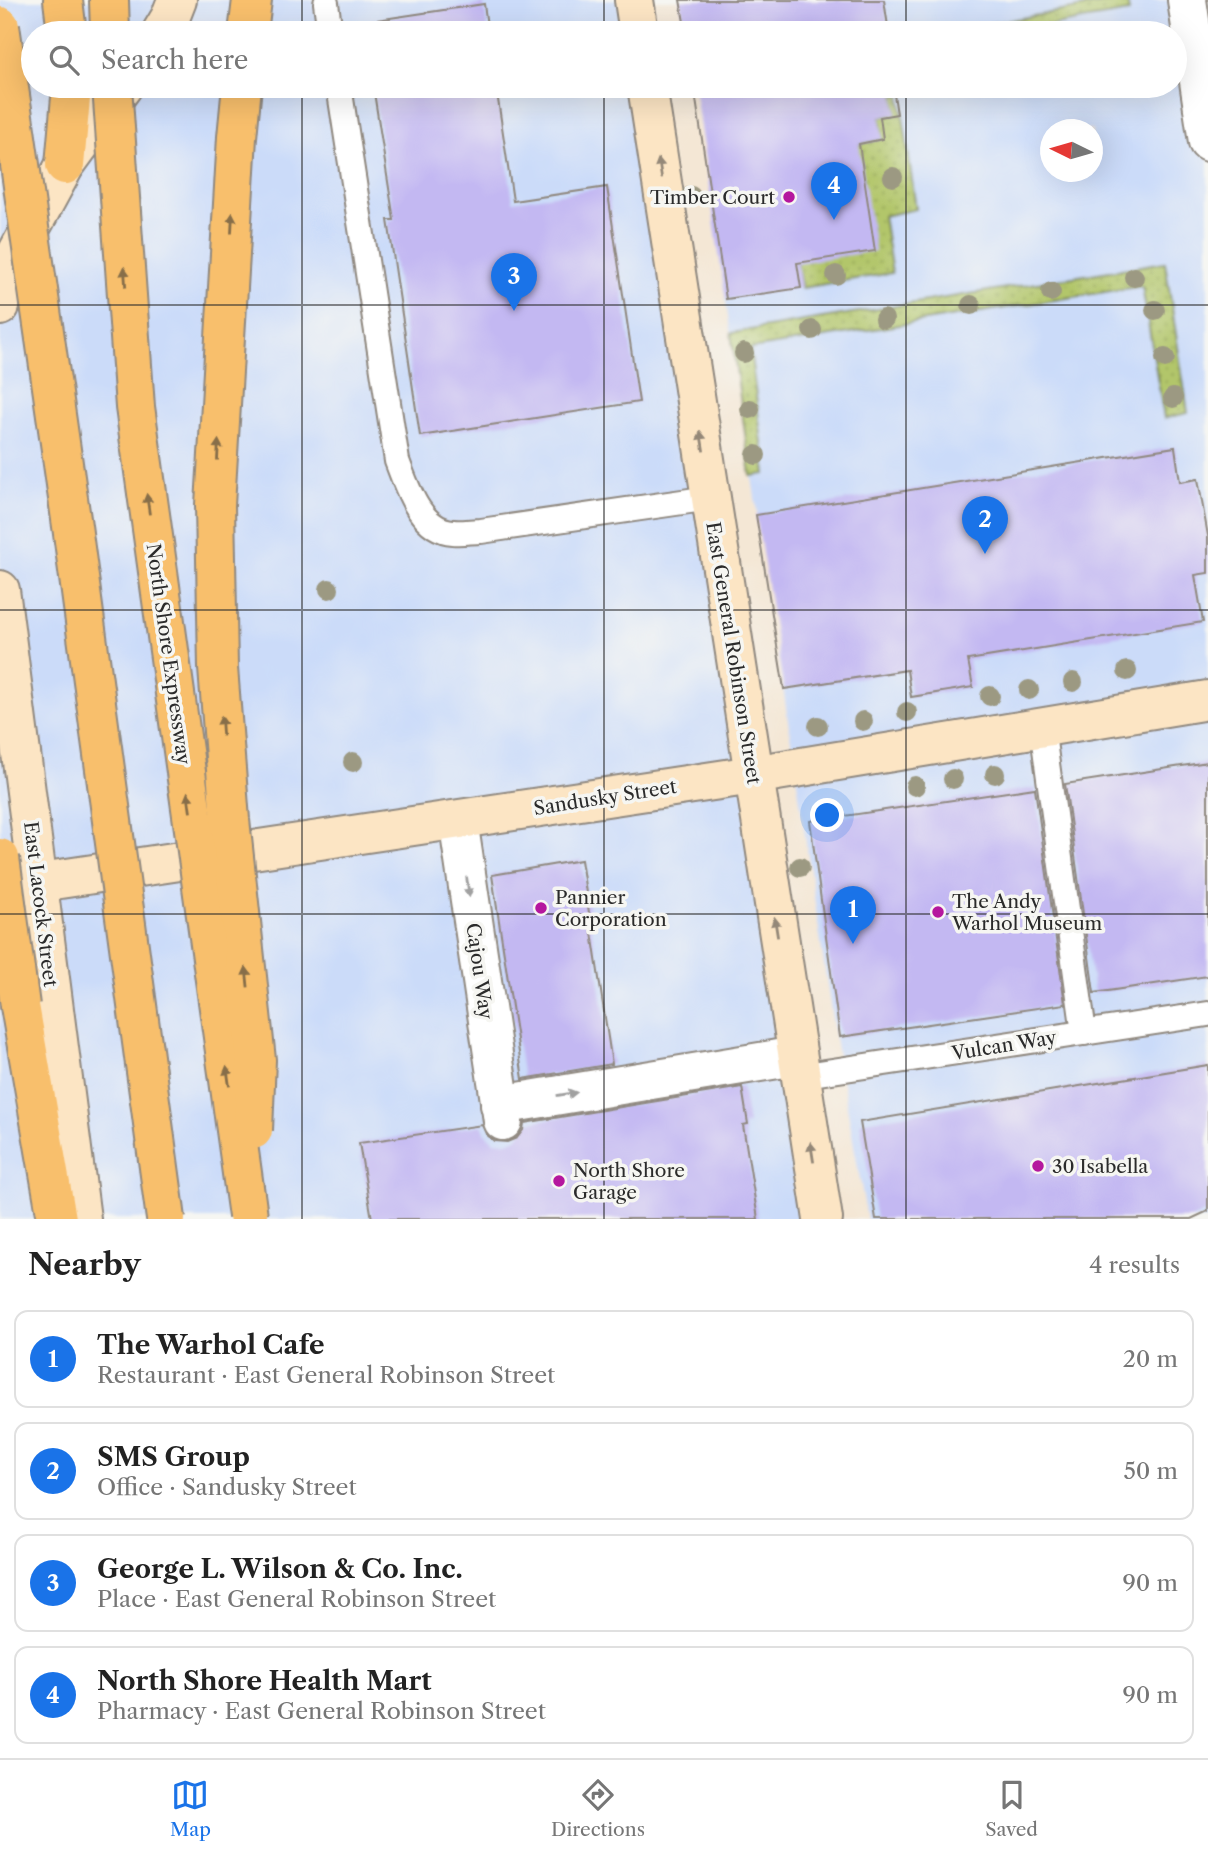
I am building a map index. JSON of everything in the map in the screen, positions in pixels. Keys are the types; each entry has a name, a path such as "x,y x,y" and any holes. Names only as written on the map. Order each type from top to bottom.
{"highway":[{"path":"63,0 66,21"},
{"path":"109,0 110,21"},
{"path":"249,21 252,0"},
{"path":"0,26 74,540 166,1219"},
{"path":"65,165 71,98"},
{"name":"North Shore Expressway","path":"113,98 135,407 248,1217"},
{"path":"242,98 236,150 215,505 218,668 230,820 256,1060 248,1217"},
{"path":"0,858 20,1006 57,1219"},
{"path":"20,1006 36,1219"}],"main road":[{"path":"168,21 177,0"},
{"path":"634,0 637,21"},
{"path":"0,306 9,268 65,165 114,98"},
{"name":"East General Robinson Street","path":"650,98 822,1219"},
{"name":"East Lacock Street","path":"0,590 80,1219"},
{"name":"Sandusky Street","path":"0,888 753,775 1208,700"}],"street":[{"path":"1187,0 1208,142"},
{"name":"Cajou Way","path":"458,820 502,1113"},
{"name":"Vulcan Way","path":"502,1113 798,1066"}],"lane":[{"path":"326,3 329,21"},
{"path":"341,98 397,461 413,498 431,524 453,533 481,531 710,498"},
{"path":"1042,727 1084,1033"},
{"name":"Vulcan Way","path":"798,1066 1084,1033 1208,1014"}],"shaded area":[{"path":"0,0 634,0 637,21 21,21 21,98 649,98 823,1219 0,1219"},
{"path":"680,0 1208,0 1208,1219 867,1219 835,1038 696,98 1187,98 1187,21 684,21"}],"green space":[{"path":"1127,0 1129,12 1077,21 1006,21"},
{"path":"894,98 900,98 916,209 883,216 892,273 801,288 797,263 859,144 882,139 880,117 896,114"},
{"path":"1165,262 1188,413 1164,418 1142,286 750,349 766,474 751,476 731,333"}],"building":[{"path":"680,0 884,0 887,21 684,21"},
{"path":"484,4 486,21 370,21"},
{"path":"375,98 498,98 513,201 607,187 639,402 420,436 388,220 394,220"},
{"name":"Timber Court","path":"696,98 895,98 897,114 880,117 883,139 859,144 875,251 797,263 801,288 726,299"},
{"path":"1175,447 1180,482 1198,479 1208,536 1208,573 1195,575 1203,622 968,660 973,687 911,697 907,670 784,689 756,515"},
{"path":"1208,762 1208,976 1094,993 1065,784"},
{"name":"The Andy Warhol Museum","path":"1035,788 1065,1004 840,1037 810,821"},
{"path":"581,860 612,1064 523,1079 492,875"},
{"name":"30 Isabella","path":"1208,1065 1208,1211 1191,1219 876,1219 860,1122"},
{"name":"North Shore Garage","path":"742,1087 748,1124 743,1125 758,1219 372,1219 359,1143 482,1125 486,1134 494,1141 507,1142 517,1138 524,1123"}],"place":[{"name":"Timber Court","path":"789,197"},
{"name":"North Shore Health Mart","path":"834,220"},
{"name":"George L. Wilson & Co. Inc.","path":"514,311"},
{"name":"SMS Group","path":"985,554"},
{"name":"Pannier Corporation","path":"541,908"},
{"name":"The Andy Warhol Museum","path":"938,912"},
{"name":"The Warhol Cafe","path":"853,944"},
{"name":"30 Isabella","path":"1038,1166"},
{"name":"North Shore Garage","path":"559,1181"}]}
